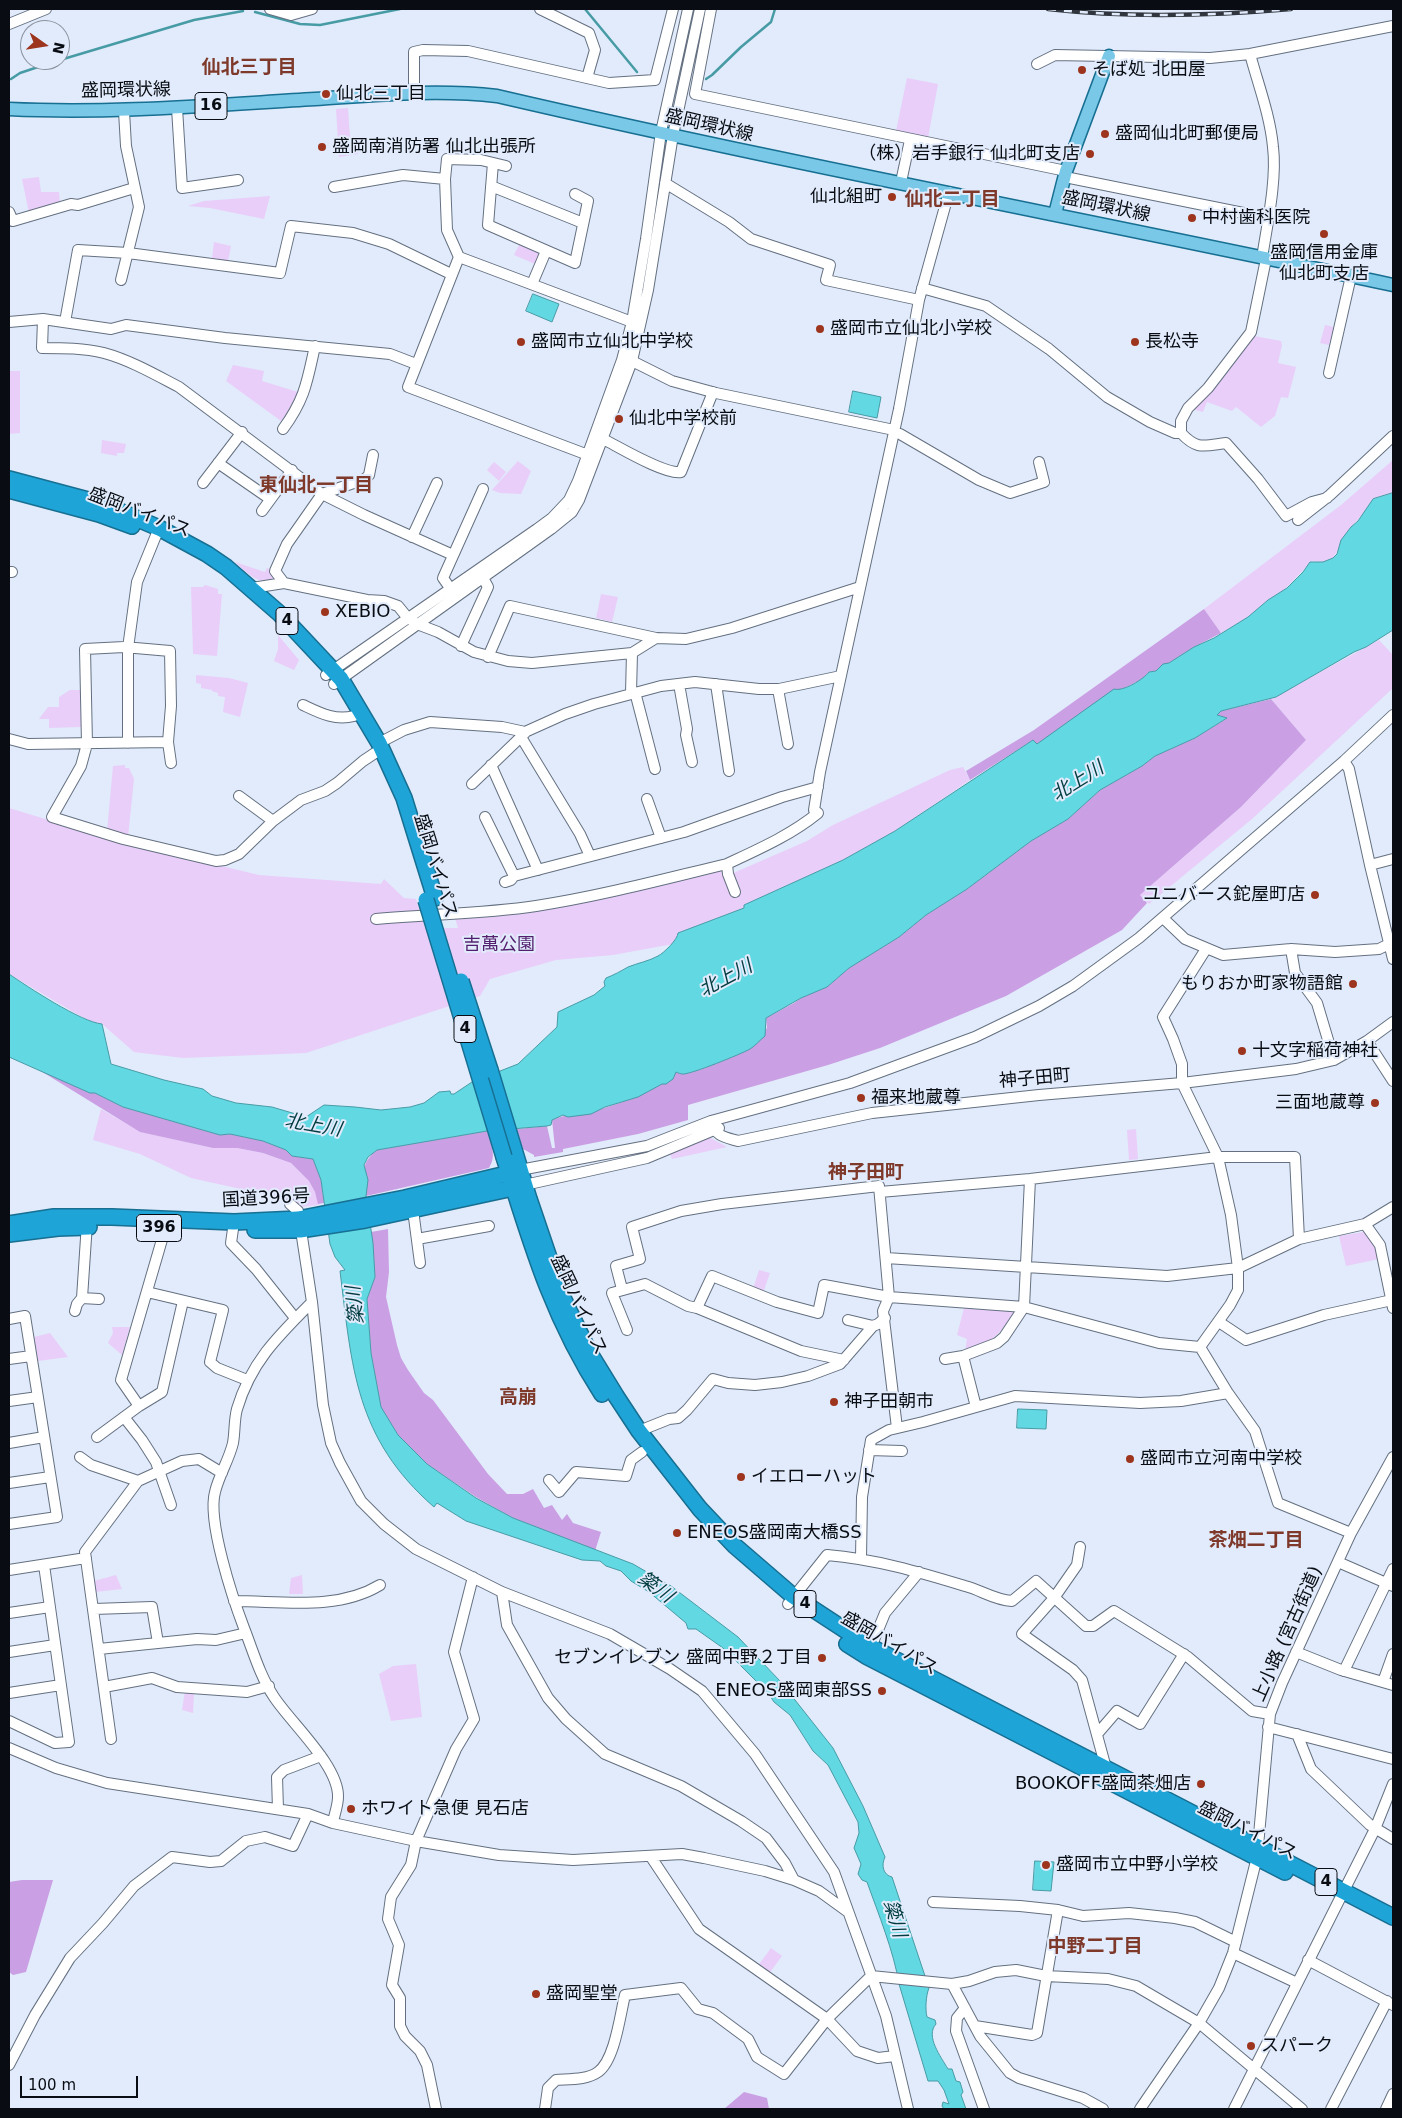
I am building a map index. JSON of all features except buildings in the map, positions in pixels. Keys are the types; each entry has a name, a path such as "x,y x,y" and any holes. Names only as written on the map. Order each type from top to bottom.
{"highway":[{"name":"盛岡バイパス","path":"9,479 103,504 207,554 252,588 280,614 334,677 377,748 404,798 430,899 509,1154 562,1296 588,1352 639,1431 700,1509 790,1600 871,1647 1106,1768 1258,1852"},
{"name":"盛岡バイパス","path":"9,490 157,531 233,581 334,677 354,716 377,748"},
{"name":"盛岡バイパス","path":"517,1179 529,1240 554,1306 587,1370 642,1452 684,1506 730,1554 866,1656 1341,1895 1393,1917"},
{"name":"国道396号","path":"9,1224 54,1217 88,1222 233,1226 304,1224 408,1206 517,1179"},
{"name":"国道396号","path":"9,1234 88,1222"},
{"name":"盛岡バイパス","path":"1341,1895 1393,1928"}],"main road":[{"path":"1055,214 1065,174 1109,56"},
{"name":"盛岡環状線","path":"9,108 124,111 414,93 471,93 496,96 762,156 901,182 1393,285"}],"street":[{"path":"9,24 46,9"},
{"path":"270,9 291,15 312,9"},
{"path":"540,9 590,33 595,50 587,78"},
{"path":"414,93 414,52 423,50 468,51 610,83 655,80 673,9"},
{"path":"334,677 417,624 483,578 551,529 576,507 632,361 648,290 658,238 665,182 667,134 675,65 688,9"},
{"path":"334,677 407,617 552,518 568,500 588,455 622,360 632,322 667,134 688,64 700,9"},
{"path":"711,9 695,94 1268,218"},
{"path":"1037,64 1054,55 1210,58 1250,54 1393,26"},
{"path":"662,54 675,65"},
{"path":"1180,433 1181,421 1188,408 1208,388 1251,332 1264,258 1274,149 1270,127 1250,54"},
{"path":"688,64 700,67"},
{"path":"177,108 182,188 238,180"},
{"path":"121,280 139,207 126,146 124,111"},
{"path":"901,182 910,140"},
{"path":"506,166 481,160 447,158 445,179 447,230 459,257 632,322"},
{"path":"493,163 488,225 575,263 588,201 575,194"},
{"path":"334,187 403,174 445,179"},
{"path":"665,182 729,222 751,239 830,265 826,280 919,300"},
{"path":"492,186 583,223"},
{"path":"9,212 12,221 71,204 78,205 134,188"},
{"path":"376,919 470,914 536,906 592,896 727,864 768,846 803,826 818,813 814,810 840,676 894,431 919,300 948,192"},
{"path":"65,322 78,250 128,253 280,272 291,226 353,233 389,244 451,274"},
{"path":"532,284 546,250"},
{"path":"459,257 408,387 588,455"},
{"path":"1329,373 1351,276"},
{"path":"922,288 986,306 1049,349 1107,397 1150,422 1180,433 1192,444 1204,446 1226,443 1286,516 1312,502 1326,498"},
{"path":"9,322 43,319 111,329 126,325 225,338 390,354 416,364"},
{"path":"43,319 42,348 84,349 114,357 179,387 242,432 322,494 453,555"},
{"path":"283,429 295,413 304,396 315,346"},
{"path":"632,361 672,381 713,392 894,431 979,480 1010,493 1044,482 1039,462"},
{"path":"603,439 662,468 676,473 681,472 713,392"},
{"path":"203,483 242,432"},
{"path":"1298,520 1326,498 1393,436"},
{"path":"284,583 275,570 286,544 322,494 365,479 369,475 373,455"},
{"path":"218,463 270,499"},
{"path":"262,511 292,470"},
{"path":"412,537 437,482"},
{"path":"450,588 443,578 483,489"},
{"path":"128,743 128,648 137,582 157,531"},
{"path":"461,646 488,587 483,578"},
{"path":"252,588 284,583 367,600 384,601 398,606 407,617 417,624 438,632 461,646 488,657 508,661 532,663 632,653 656,638"},
{"path":"488,657 510,606 656,638 686,639 732,628 860,587"},
{"path":"171,763 168,742 171,717 170,651 128,648 85,649 87,744 81,766 52,817 123,840 216,861 225,860 239,854 273,821 301,800 325,791 346,778 377,748 404,730 430,722 502,726 523,735 580,834 590,856"},
{"path":"632,653 633,693 655,769"},
{"path":"472,784 523,735 565,714 633,693 661,686 695,682 778,689 840,676"},
{"path":"679,684 692,762"},
{"path":"716,684 729,771"},
{"path":"778,689 788,744"},
{"path":"303,705 334,718 354,716"},
{"path":"517,1179 647,1146 744,1114 850,1083 975,1037 1039,1006 1073,986 1139,938 1344,761 1393,715"},
{"path":"9,739 28,744 168,742"},
{"path":"1163,918 1185,939 1223,955 1291,949 1335,952 1392,950 1370,865 1349,768 1344,761"},
{"path":"491,765 538,870"},
{"path":"505,882 512,880 514,876 684,832 782,797 818,787"},
{"path":"239,796 273,821"},
{"path":"647,799 661,838"},
{"path":"485,817 514,876"},
{"path":"1370,865 1393,859"},
{"path":"727,864 728,874 735,892"},
{"path":"1200,1347 1219,1322 1238,1290 1238,1268 1231,1215 1218,1157 1182,1083 1180,1060 1174,1039 1163,1017 1206,949"},
{"path":"1291,949 1295,973 1317,1003 1334,1060"},
{"name":"神子田町","path":"712,1126 722,1136 738,1141 872,1113 1039,1095 1182,1083 1296,1069 1334,1060 1367,1041 1393,1022"},
{"path":"1367,1041 1393,1081"},
{"path":"517,1179 647,1158 712,1126"},
{"path":"880,1192 1030,1180 1218,1157 1295,1157 1299,1239"},
{"path":"946,1360 963,1356 997,1343 1004,1338 1024,1307 1030,1180"},
{"path":"622,1289 616,1266 640,1259 632,1227 681,1211 722,1204 879,1186 889,1297 883,1311 897,1428"},
{"path":"290,1204 298,1211 304,1224 322,1406 331,1443 361,1501 384,1524 416,1548 502,1592 610,1634 670,1669 702,1691 755,1754 834,1872 886,2016 908,2109"},
{"path":"408,1206 417,1239 420,1263"},
{"path":"886,1258 1167,1276 1238,1268 1299,1239 1366,1224 1393,1207"},
{"path":"76,1311 77,1304 82,1298 88,1222"},
{"path":"139,1406 121,1380 167,1224"},
{"path":"1219,1322 1246,1340 1324,1315 1393,1304 1380,1245 1366,1224"},
{"path":"233,1226 231,1243 256,1269 295,1318"},
{"path":"417,1239 489,1226"},
{"path":"698,1308 712,1276 777,1302 818,1313 824,1285 889,1297 1024,1307 1159,1343 1200,1347"},
{"path":"627,1330 612,1292 645,1284 688,1306 698,1308 801,1351 844,1360"},
{"path":"147,1292 223,1310 210,1362 217,1368 248,1380"},
{"path":"82,1298 99,1299"},
{"path":"97,1437 139,1406 162,1392 183,1301"},
{"path":"312,1302 295,1318 257,1362 248,1380 236,1411 233,1443 214,1494 214,1520 234,1601 268,1686 273,1696 321,1756 335,1780 338,1797 333,1823"},
{"path":"9,1319 25,1316 56,1517 9,1524"},
{"path":"639,1431 669,1419 678,1418 713,1379 746,1384 782,1382 821,1372 840,1364 873,1326 885,1318"},
{"path":"848,1320 873,1326"},
{"path":"1200,1347 1228,1393 1255,1431 1278,1503 1351,1533"},
{"path":"9,1359 31,1356"},
{"path":"963,1356 976,1407"},
{"path":"861,1558 862,1497 871,1440 890,1430 1015,1396 1140,1403 1181,1401 1228,1393"},
{"path":"9,1401 38,1397"},
{"path":"124,1417 156,1462 171,1505"},
{"path":"9,1442 44,1437"},
{"path":"869,1450 902,1451"},
{"path":"550,1480 558,1492 576,1472 626,1476 631,1460 642,1452"},
{"path":"80,1457 91,1465 138,1481"},
{"name":"上小路 (宮古街道)","path":"1146,2107 1219,1988 1233,1953 1258,1852 1270,1714 1296,1652 1351,1533 1390,1470 1393,1457"},
{"path":"111,1739 94,1609 84,1552 138,1481 182,1461 199,1459 222,1473"},
{"path":"9,1483 50,1477"},
{"path":"1080,1547 1077,1565 1054,1598 1022,1634 1073,1670 1082,1680 1106,1768"},
{"path":"790,1600 827,1555 861,1558 920,1572 974,1588 999,1600 1012,1601 1036,1580 1086,1626 1093,1626 1114,1611 1184,1654 1252,1711 1270,1714"},
{"path":"9,1570 86,1558"},
{"path":"1338,1562 1390,1584"},
{"path":"9,1721 56,1743 69,1742 44,1565"},
{"path":"1344,1671 1390,1584 1393,1569"},
{"path":"871,1647 885,1613 920,1572"},
{"path":"436,2109 427,2065 420,2051 405,2036 400,2026 400,1998 392,1985 399,1945 388,1919 391,1897 411,1865 416,1841 456,1749 474,1719 454,1652 473,1578"},
{"path":"234,1601 324,1603 368,1592 380,1585"},
{"path":"502,1592 507,1625 548,1698 566,1719 605,1754 682,1786 766,1838 785,1863 794,1880"},
{"path":"9,1613 50,1606"},
{"path":"94,1609 152,1607 158,1643"},
{"path":"99,1649 196,1639 216,1640 246,1633"},
{"path":"9,1652 55,1645"},
{"path":"1296,1652 1344,1671 1393,1685"},
{"path":"1098,1733 1117,1711 1140,1724 1184,1654"},
{"path":"1382,1682 1393,1654"},
{"path":"104,1687 152,1678 177,1687 247,1692 268,1686"},
{"path":"9,1693 61,1685"},
{"path":"1268,1727 1393,1759"},
{"path":"1297,1734 1311,1769 1375,1829 1393,1839"},
{"path":"9,1748 56,1768 107,1783 308,1814 333,1823 416,1841 499,1855 574,1860 682,1854 704,1858 764,1870 794,1880 819,1891 848,1912"},
{"path":"278,1809 277,1777 284,1770 321,1756"},
{"path":"1234,2109 1375,1829 1393,1784"},
{"path":"9,2065 35,2015 70,1958 134,1886 172,1857 210,1862 221,1861 246,1841 264,1838 293,1846 308,1814"},
{"path":"651,1857 699,1929 827,2019 857,2051 878,2058 895,2056"},
{"path":"933,1902 1020,1906 1058,1910 1083,1916 1129,1913 1192,1920 1236,1942"},
{"path":"975,2026 1032,2036 1037,2032 1058,1910"},
{"path":"1233,1953 1297,1983"},
{"path":"1308,1960 1390,2003 1330,2109"},
{"path":"872,1976 952,1984 969,1981 995,1972 1016,1970 1046,1976 1108,1979 1136,1986 1199,2022 1302,2109"},
{"path":"545,2109 548,2088 556,2080 580,2079 598,2072 608,2061 625,1995 681,1988 698,2009 713,2013 748,2039 757,2057 784,2074 827,2019 872,1976"},
{"path":"952,1984 980,2036 1010,2073 1019,2078 1084,2098 1103,2109"},
{"path":"965,2008 957,2018 956,2031 984,2109"},
{"path":"1386,2109 1393,2094"}],"green space":[{"path":"907,78 938,84 928,138 896,131"},
{"path":"348,108 350,137 356,137 358,154 339,157 336,109"},
{"path":"39,177 41,192 59,192 60,204 29,213 22,179"},
{"path":"270,196 264,219 210,208 188,206 204,201"},
{"path":"214,242 231,246 228,261 212,258"},
{"path":"520,243 538,251 539,254 535,264 514,255"},
{"path":"1325,325 1334,327 1329,345 1320,343"},
{"path":"1254,336 1281,341 1282,345 1278,363 1296,367 1288,398 1281,397 1275,416 1261,427 1236,407 1232,411 1207,402 1203,412 1191,409"},
{"path":"233,365 264,371 262,381 298,392 291,407 281,421 226,381"},
{"path":"9,371 20,371 20,433 9,434"},
{"path":"102,440 126,444 124,453 117,453 117,456 101,453"},
{"path":"1393,460 1393,493 1360,517 1351,527 1333,558 1323,562 1312,561 1281,593 1268,600 1248,617 1221,633 1204,609 1341,505"},
{"path":"518,461 531,471 521,494 500,493 492,490"},
{"path":"494,462 506,472 499,481 487,470"},
{"path":"235,562 265,572 267,568 273,571 274,578 263,581 258,580"},
{"path":"205,585 218,589 218,594 222,594 217,656 193,654 191,587 203,587"},
{"path":"601,594 618,597 612,622 596,618"},
{"path":"278,635 299,660 294,670 274,661 278,649"},
{"path":"1379,640 1393,655 1393,688 1252,819 1149,904 1140,895 1240,808 1306,740 1271,699"},
{"path":"196,675 229,678 248,683 240,717 223,712 225,697 218,696 218,693 212,690 201,688 201,684 196,683"},
{"path":"70,690 80,690 81,727 49,728 49,719 39,719 48,707 59,707 59,697"},
{"path":"125,765 125,768 129,768 134,779 128,837 107,831 113,766"},
{"name":"吉萬公園","path":"963,767 970,780 895,831 843,860 744,905 744,908 678,933 678,937 673,944 613,955 556,960 490,979 480,996 306,1053 183,1058 134,1052 102,1024 94,1023 75,1013 9,974 9,808 121,842 259,875 381,884 384,879 404,898 416,899 425,928 458,928 455,918 717,869 722,872 724,877 807,841 833,825 950,770"},
{"path":"101,1109 141,1132 213,1148 237,1148 263,1153 291,1163 309,1181 319,1205 299,1207 277,1197 191,1178 140,1154 93,1140"},
{"path":"1136,1129 1138,1159 1129,1160 1127,1130"},
{"path":"707,1136 727,1147 672,1159 670,1154"},
{"path":"1364,1232 1371,1236 1379,1259 1346,1266 1339,1236"},
{"path":"759,1270 770,1273 763,1293 753,1289"},
{"path":"964,1308 1013,1311 1013,1313 994,1338 965,1351 967,1339 957,1335"},
{"path":"112,1327 130,1327 122,1355 108,1343 113,1333"},
{"path":"50,1333 68,1357 38,1361 34,1337"},
{"path":"116,1575 122,1589 95,1592 94,1581"},
{"path":"302,1575 303,1594 289,1594 291,1578"},
{"path":"416,1664 422,1717 391,1721 379,1674 393,1666"},
{"path":"185,1691 194,1693 193,1713 182,1710"},
{"path":"771,1948 782,1956 768,1975 757,1967"}],"shaded area":[{"path":"1204,609 1221,633 1194,647 1156,671 1149,672 1144,678 1119,691 1037,744 1033,740 970,780 966,771 1034,730"},
{"path":"1271,699 1306,740 1241,807 1140,895 1147,903 1122,930 1006,996 880,1048 688,1105 688,1120 638,1134 563,1149 563,1152 534,1157 534,1155 523,1149 517,1129 547,1126 552,1148 555,1148 552,1120 570,1114 601,1109 622,1102 665,1082 675,1076 675,1072 683,1074 696,1071 749,1049 767,1028 766,1018 801,998 827,987 849,968 899,937 926,915 967,889 1031,841 1068,819 1100,790 1142,766 1155,756 1195,738 1226,719 1217,715 1221,711"},
{"path":"36,1068 123,1107 220,1135 230,1134 263,1141 286,1150 292,1156 313,1159 321,1180 324,1203 318,1204 315,1192 309,1181 291,1163 263,1153 237,1148 213,1148 140,1132"},
{"path":"487,1131 493,1154 489,1168 366,1196 365,1165 371,1155 377,1150"},
{"path":"388,1229 389,1272 386,1297 397,1345 401,1358 408,1370 424,1393 433,1400 488,1474 507,1494 523,1494 533,1489 544,1508 552,1505 562,1520 567,1514 573,1523 601,1532 595,1551 513,1518 476,1497 427,1464 398,1435 381,1408 371,1353 367,1299 375,1277 371,1232"},
{"path":"53,1880 26,1972 13,1975 9,1972 9,1882"},
{"path":"744,2092 767,2098 769,2109 724,2109"}],"water":[{"path":"533,294 559,304 552,322 526,311"},
{"path":"853,391 881,397 877,418 849,412"},
{"path":"1393,493 1393,630 1276,697 1221,711 1217,715 1227,718 1195,738 1155,756 1142,766 1100,790 1068,819 1031,841 967,889 926,915 899,937 849,968 827,987 801,998 766,1018 765,1036 750,1049 696,1071 683,1074 676,1072 673,1079 666,1084 662,1084 638,1097 605,1107 591,1114 568,1117 563,1115 552,1120 551,1125 547,1126 487,1131 377,1150 368,1157 364,1165 368,1180 366,1196 373,1243 375,1277 367,1299 371,1353 381,1407 398,1435 427,1464 476,1498 513,1518 633,1564 671,1586 738,1637 780,1681 833,1748 863,1806 885,1857 884,1869 892,1877 929,1988 926,2010 927,2017 935,2020 936,2024 932,2034 933,2040 938,2053 948,2069 952,2069 956,2081 960,2082 963,2092 961,2095 966,2109 944,2109 942,2106 943,2102 949,2104 944,2090 938,2081 928,2081 885,1933 867,1882 862,1880 858,1874 861,1864 854,1848 859,1833 858,1822 828,1765 813,1751 790,1715 774,1702 768,1693 723,1648 696,1629 688,1629 686,1623 649,1592 631,1581 621,1571 606,1566 600,1561 582,1560 466,1521 437,1503 434,1507 408,1481 388,1455 373,1428 362,1400 354,1370 344,1306 340,1271 345,1270 335,1257 330,1244 321,1180 313,1159 292,1156 286,1150 263,1141 230,1134 220,1135 123,1107 95,1093 90,1093 9,1057 9,974 68,1011 102,1024 111,1064 164,1080 203,1089 212,1096 236,1103 272,1107 306,1117 324,1105 381,1110 410,1107 424,1103 439,1092 450,1091 451,1094 454,1094 472,1082 518,1064 557,1027 558,1012 594,995 605,986 606,978 661,954 673,942 678,933 744,908 744,905 843,860 895,831 1033,740 1037,744 1114,689 1123,689 1133,684 1149,672 1156,671 1163,664 1169,663 1248,617 1268,600 1287,588 1310,562 1323,562 1333,558 1337,554 1341,540 1358,521 1373,499"},
{"path":"1018,1409 1047,1410 1046,1429 1017,1428"},
{"path":"1035,1861 1054,1862 1051,1891 1033,1890"}],"waterway":[{"path":"255,12 300,24 320,25 400,9"},
{"path":"585,9 637,72"},
{"path":"706,79 771,22 775,9"},
{"path":"70,57 194,20 243,11"},
{"path":"11,79 29,70"}],"railway":[{"path":"1048,9 1139,15 1230,13 1291,9"}],"place":[{"name":"そば処 北田屋","path":"1082,70"},
{"name":"仙北三丁目","path":"326,94"},
{"name":"盛岡仙北町郵便局","path":"1105,134"},
{"name":"盛岡南消防署 仙北出張所","path":"322,147"},
{"name":"（株）岩手銀行 仙北町支店","path":"1090,154"},
{"name":"仙北組町","path":"892,197"},
{"name":"中村歯科医院","path":"1192,218"},
{"name":"盛岡信用金庫 仙北町支店","path":"1324,234"},
{"name":"盛岡市立仙北小学校","path":"820,329"},
{"name":"盛岡市立仙北中学校","path":"521,342"},
{"name":"長松寺","path":"1135,342"},
{"name":"仙北中学校前","path":"619,419"},
{"name":"XEBIO","path":"325,612"},
{"name":"ユニバース鉈屋町店","path":"1315,895"},
{"name":"もりおか町家物語館","path":"1353,984"},
{"name":"十文字稲荷神社","path":"1242,1051"},
{"name":"福来地蔵尊","path":"861,1098"},
{"name":"三面地蔵尊","path":"1375,1103"},
{"name":"神子田朝市","path":"834,1402"},
{"name":"盛岡市立河南中学校","path":"1130,1459"},
{"name":"イエローハット","path":"741,1477"},
{"name":"ENEOS盛岡南大橋SS","path":"677,1533"},
{"name":"セブンイレブン 盛岡中野２丁目","path":"822,1658"},
{"name":"ENEOS盛岡東部SS","path":"882,1691"},
{"name":"BOOKOFF盛岡茶畑店","path":"1201,1784"},
{"name":"ホワイト急便 見石店","path":"351,1809"},
{"name":"盛岡市立中野小学校","path":"1046,1865"},
{"name":"盛岡聖堂","path":"536,1994"},
{"name":"スパーク","path":"1251,2046"}],"district":[{"name":"仙北三丁目","path":"249,68"},
{"name":"仙北二丁目","path":"952,200"},
{"name":"東仙北一丁目","path":"316,486"},
{"name":"神子田町","path":"866,1173"},
{"name":"高崩","path":"518,1398"},
{"name":"茶畑二丁目","path":"1256,1541"},
{"name":"中野二丁目","path":"1095,1947"}],"water label":[{"name":"北上川","path":"1078,782"},
{"name":"北上川","path":"726,979"},
{"name":"北上川","path":"313,1126"},
{"name":"簗川","path":"356,1305"},
{"name":"簗川","path":"655,1588"},
{"name":"簗川","path":"894,1919"}]}
